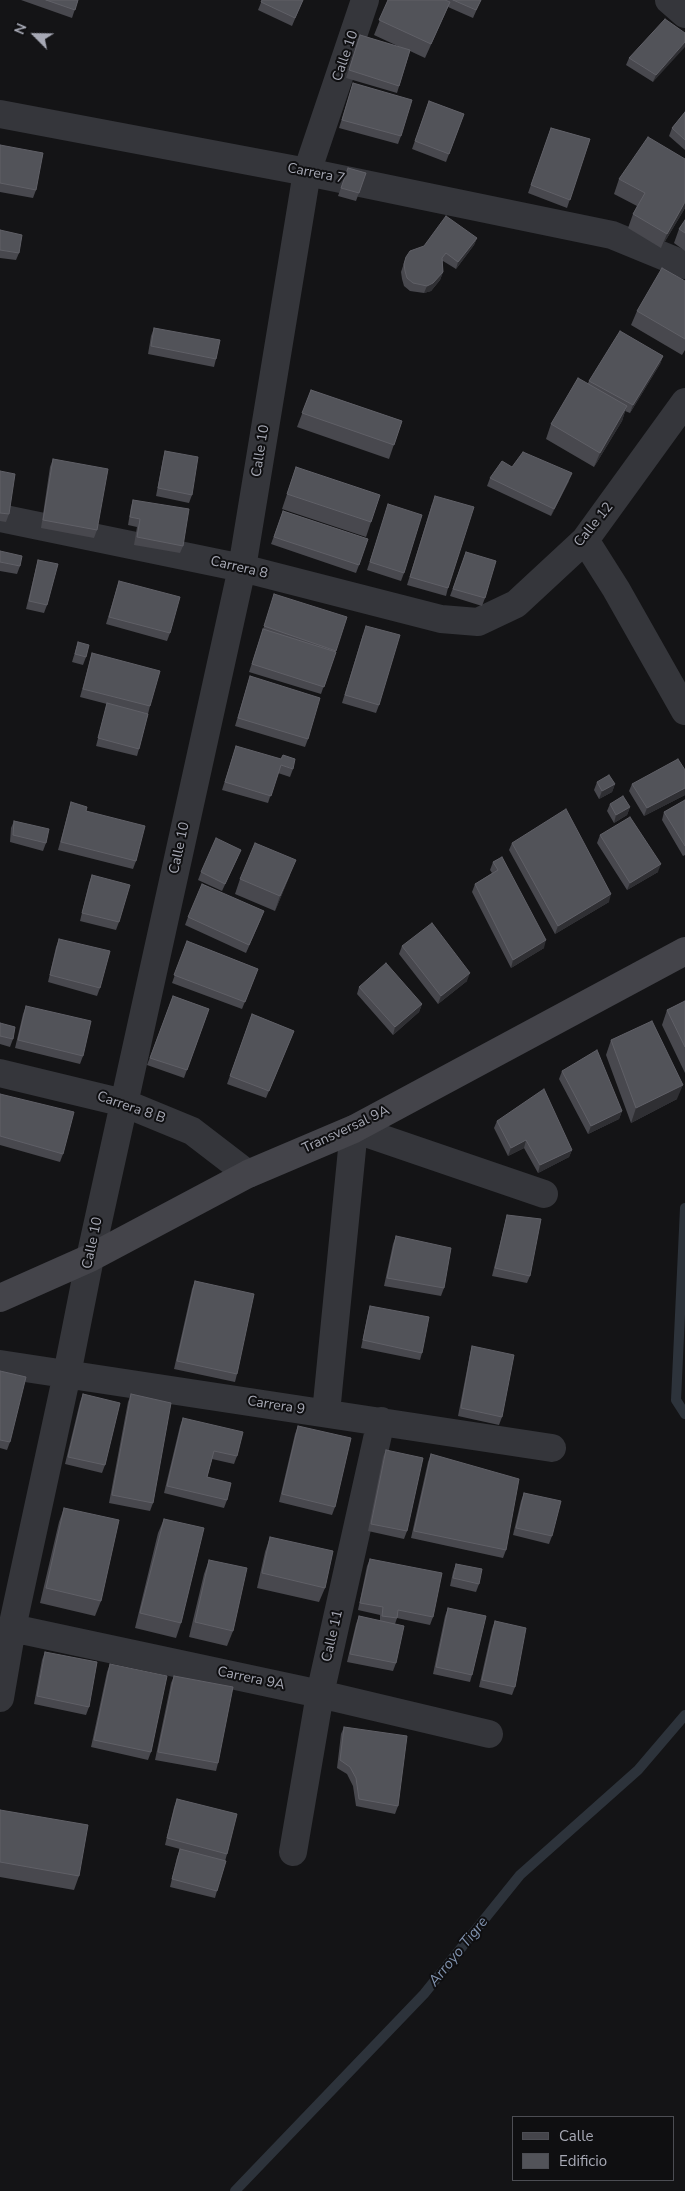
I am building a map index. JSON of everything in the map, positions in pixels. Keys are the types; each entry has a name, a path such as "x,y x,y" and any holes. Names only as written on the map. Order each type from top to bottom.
{"main road":[{"name":"Transversal 9A","path":"0,1298 90,1258 248,1174 354,1129 685,950"}],"street":[{"name":"Calle 10","path":"0,1698 12,1628 90,1258 242,568 307,172 365,0"},
{"path":"669,0 685,14"},
{"name":"Carrera 7","path":"0,114 307,172 612,235 685,266"},
{"name":"Calle 12","path":"478,622 516,604 585,540 685,402"},
{"name":"Carrera 8","path":"0,518 242,568 441,619 478,622"},
{"path":"585,540 616,589 685,711"},
{"name":"Carrera 8 B","path":"0,1073 124,1103 192,1130 248,1174"},
{"path":"326,1413 354,1129 544,1194"},
{"name":"Carrera 9","path":"0,1364 552,1448"},
{"name":"Calle 11","path":"293,1852 320,1694 381,1421"},
{"name":"Carrera 9A","path":"12,1628 320,1694 489,1734"}],"building":[{"path":"46,0 78,0 75,10"},
{"path":"262,0 303,0 295,18 261,2"},
{"path":"388,0 445,0 450,2 431,44 379,20"},
{"path":"453,0 481,0 476,10"},
{"path":"665,19 685,33 685,42 656,75 629,58"},
{"path":"360,35 410,50 399,86 349,70"},
{"path":"353,83 412,100 401,136 342,120"},
{"path":"429,101 464,114 449,154 415,141"},
{"path":"685,112 685,140 672,128"},
{"path":"551,128 590,139 570,200 531,185"},
{"path":"648,137 685,159 685,202 667,234 633,214 645,193 619,179"},
{"path":"0,145 43,153 36,190 0,183"},
{"path":"348,168 366,173 359,193 341,188"},
{"path":"446,216 477,238 458,262 446,253 442,258 443,272 433,283 427,286 413,283 407,278 405,271 406,257 410,251 424,246"},
{"path":"685,220 685,233 679,229"},
{"path":"0,230 22,235 19,253 0,250"},
{"path":"662,268 685,281 685,339 637,311"},
{"path":"154,328 220,340 216,359 151,346"},
{"path":"620,331 663,356 633,405 589,381"},
{"path":"578,378 627,406 600,453 551,424"},
{"path":"311,390 402,421 394,445 302,413"},
{"path":"165,451 198,457 192,495 158,488"},
{"path":"523,452 572,473 554,509 490,478 502,461 512,467"},
{"path":"53,459 108,469 97,530 43,520"},
{"path":"296,467 380,495 371,522 287,494"},
{"path":"0,471 15,474 9,514 0,513"},
{"path":"435,496 474,507 448,588 410,577"},
{"path":"133,500 189,509 183,546 137,537 140,519 130,517"},
{"path":"388,504 422,515 404,573 370,562"},
{"path":"283,511 368,539 359,565 274,537"},
{"path":"0,551 22,556 20,566 0,562"},
{"path":"466,552 496,561 485,598 453,589"},
{"path":"38,560 58,564 47,605 29,601"},
{"path":"119,581 180,597 170,633 109,617"},
{"path":"274,594 347,617 336,651 264,626"},
{"path":"366,626 400,635 379,705 345,695"},
{"path":"263,629 336,652 324,687 252,664"},
{"path":"78,642 89,645 86,657 75,654"},
{"path":"92,653 160,671 150,706 83,689"},
{"path":"250,676 320,698 308,739 238,718"},
{"path":"107,703 148,714 139,749 98,738"},
{"path":"236,746 281,759 283,755 295,759 293,769 281,765 271,796 225,782"},
{"path":"678,759 685,770 685,788 647,808 632,784"},
{"path":"609,775 615,784 602,791 597,782"},
{"path":"623,796 630,807 616,815 610,804"},
{"path":"685,800 685,846 664,812"},
{"path":"71,802 87,807 86,811 145,826 136,861 61,842"},
{"path":"566,809 611,894 558,926 512,843"},
{"path":"630,817 661,864 630,883 600,835"},
{"path":"14,821 49,829 46,843 13,835"},
{"path":"216,838 241,850 225,884 201,872"},
{"path":"255,843 296,860 280,896 240,879"},
{"path":"502,857 546,940 513,960 475,884 498,870 493,862"},
{"path":"92,875 130,885 119,922 82,913"},
{"path":"202,884 264,911 249,945 188,917"},
{"path":"432,923 470,973 441,996 402,946"},
{"path":"59,939 110,951 100,988 50,975"},
{"path":"187,941 258,969 245,1002 174,975"},
{"path":"386,963 422,1004 395,1027 359,987"},
{"path":"173,996 209,1009 187,1070 150,1058"},
{"path":"685,1001 685,1047 667,1010"},
{"path":"26,1006 91,1021 83,1056 18,1040"},
{"path":"252,1014 294,1031 269,1091 230,1076"},
{"path":"652,1021 683,1085 636,1108 611,1040"},
{"path":"0,1023 15,1027 13,1039 0,1036"},
{"path":"597,1050 622,1111 591,1126 562,1071"},
{"path":"544,1089 572,1150 540,1165 526,1140 511,1148 497,1121"},
{"path":"0,1094 74,1112 63,1154 0,1136"},
{"path":"507,1215 541,1219 530,1276 495,1268"},
{"path":"396,1236 451,1248 444,1288 387,1278"},
{"path":"195,1281 254,1294 237,1374 177,1361"},
{"path":"370,1306 429,1317 422,1353 363,1340"},
{"path":"472,1346 514,1355 502,1417 461,1408"},
{"path":"0,1371 26,1377 10,1442 0,1440"},
{"path":"83,1394 120,1403 105,1465 68,1457"},
{"path":"131,1394 171,1403 153,1503 112,1495"},
{"path":"183,1418 243,1432 237,1456 214,1451 207,1477 231,1483 227,1500 167,1486"},
{"path":"298,1426 351,1438 335,1507 282,1494"},
{"path":"386,1450 423,1458 407,1531 371,1524"},
{"path":"431,1454 519,1479 506,1550 414,1531"},
{"path":"524,1493 561,1501 552,1536 516,1528"},
{"path":"64,1508 119,1520 101,1601 46,1588"},
{"path":"164,1519 204,1528 181,1623 140,1613"},
{"path":"270,1537 333,1551 325,1588 262,1573"},
{"path":"370,1559 442,1573 433,1617 398,1610 397,1618 382,1616 383,1607 360,1603"},
{"path":"209,1560 247,1568 233,1631 195,1622"},
{"path":"456,1564 482,1569 479,1584 453,1578"},
{"path":"448,1608 486,1616 472,1675 436,1667"},
{"path":"359,1616 404,1626 396,1663 350,1654"},
{"path":"495,1621 526,1628 515,1687 482,1680"},
{"path":"45,1652 97,1662 89,1707 37,1696"},
{"path":"110,1664 167,1676 151,1752 94,1740"},
{"path":"174,1676 233,1687 218,1763 158,1752"},
{"path":"344,1727 407,1736 398,1806 359,1799 356,1778 350,1767 340,1760"},
{"path":"177,1799 237,1814 227,1854 167,1838"},
{"path":"0,1810 88,1825 79,1876 0,1862"},
{"path":"180,1849 226,1861 217,1891 172,1879"}],"waterway":[{"name":"Arroyo Tigre","path":"685,1208 676,1400 685,1414"},
{"name":"Arroyo Tigre","path":"235,2191 424,1994 520,1875 638,1770 685,1715"}]}
